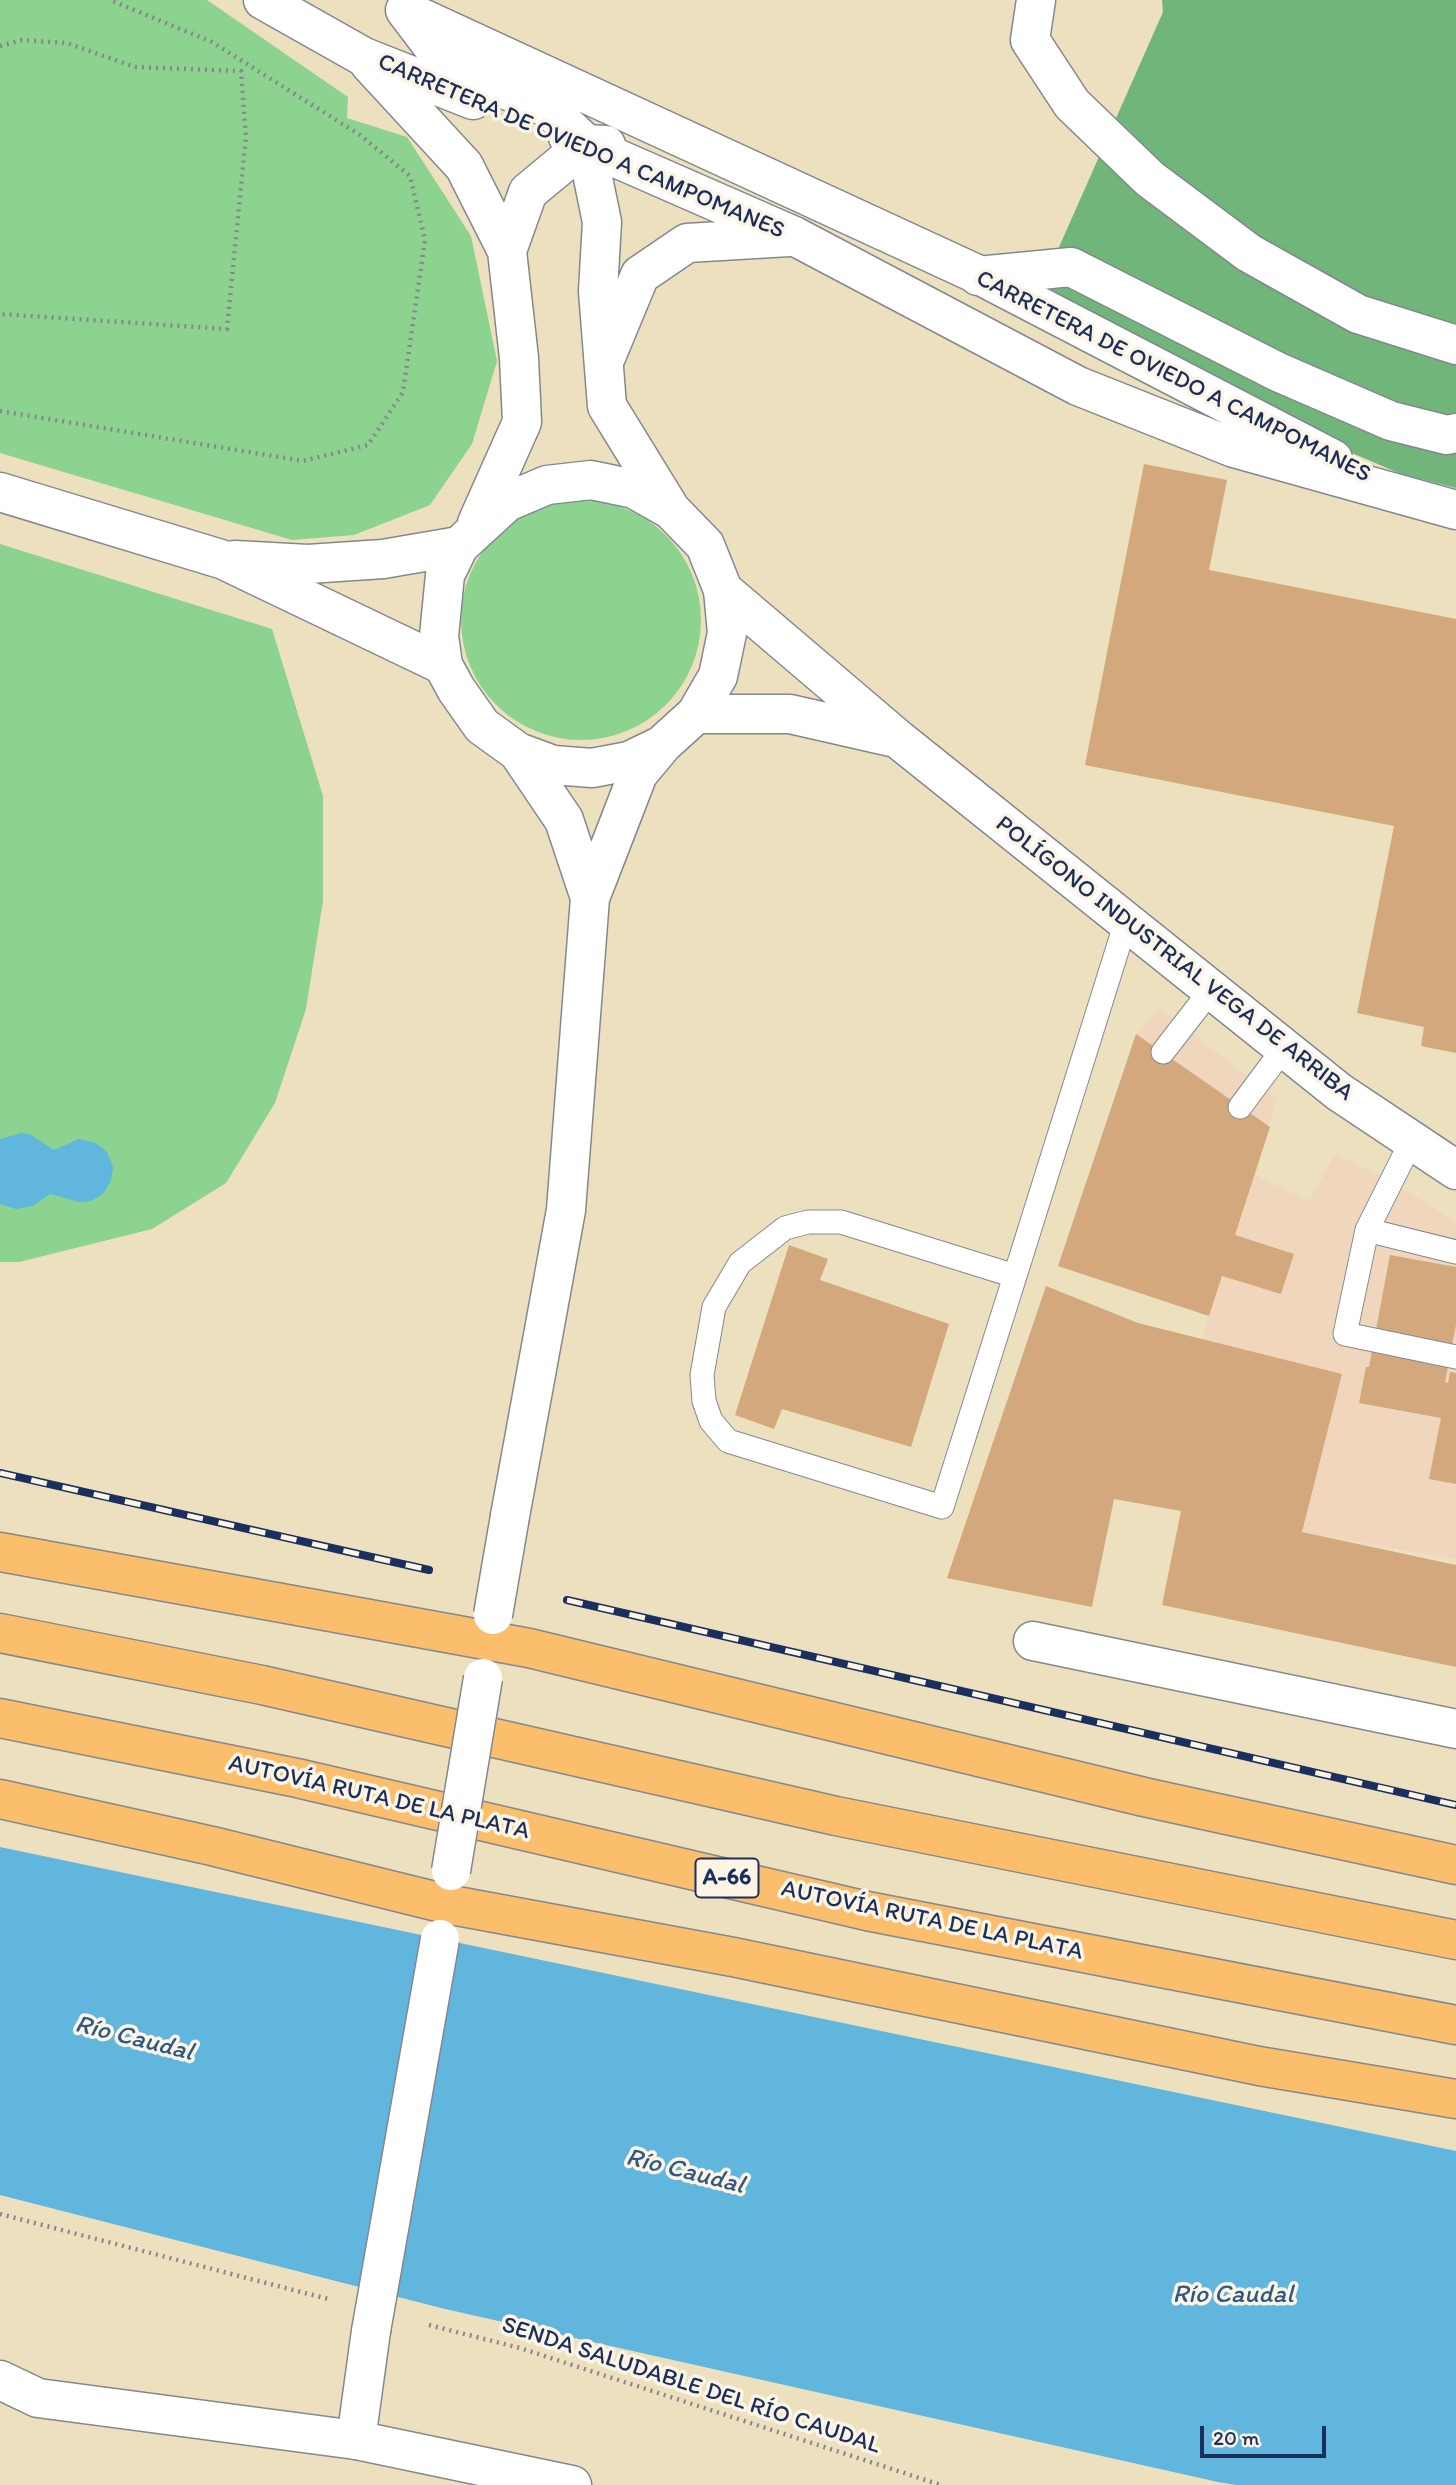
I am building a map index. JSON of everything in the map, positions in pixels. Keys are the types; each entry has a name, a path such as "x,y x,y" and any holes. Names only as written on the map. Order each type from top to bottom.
{"highway":[{"path":"0,1552 491,1628 529,1648 1144,1797 1456,1865"},
{"path":"0,1633 262,1685 836,1816 1456,1940"},
{"name":"AUTOVÍA RUTA DE LA PLATA","path":"0,1718 297,1778 867,1911 1456,2025"},
{"path":"0,1799 212,1846 445,1905 733,1957 1259,2066 1456,2099"}],"street":[{"name":"CARRETERA DE OVIEDO A CAMPOMANES","path":"263,0 364,57 586,144 794,236 1078,386 1234,448 1384,487"},
{"path":"1036,0 1030,40 1072,104 1150,179 1249,253 1358,314 1456,345"},
{"name":"CARRETERA DE OVIEDO A CAMPOMANES","path":"394,5 764,179 981,276 1384,487"},
{"path":"356,2440 371,2331 510,1516 566,1210 590,898 638,774 663,744 696,714 718,676 727,634 723,590 705,545 671,510 607,406 598,291 602,222 586,144 548,108 446,64 394,5"},
{"path":"364,57 464,166 507,251 519,358 522,422 467,539 445,575 439,636 443,665 482,726 518,752 553,765 592,768 629,761 663,744"},
{"path":"507,251 528,192 586,144 662,149 764,179"},
{"path":"602,366 640,275 687,243 794,236 981,276 1071,267 1278,372 1391,421 1447,436 1456,433"},
{"path":"224,560 320,563 383,559 467,539 507,502 547,485 591,480 634,489 671,510"},
{"path":"1384,487 1456,510"},
{"path":"0,492 224,560 443,665"},
{"name":"POLÍGONO INDUSTRIAL VEGA DE ARRIBA","path":"723,590 898,738 1339,1093 1456,1170"},
{"name":"POLÍGONO INDUSTRIAL VEGA DE ARRIBA","path":"696,714 790,714 898,738"},
{"path":"518,752 564,820 590,898"},
{"path":"1033,1641 1456,1729"},
{"path":"0,2380 38,2398 356,2440 572,2485"}],"lane":[{"path":"1015,1276 841,1222 808,1222 785,1228 740,1263 714,1307 702,1374 704,1401 711,1421 728,1441 942,1507 1015,1276 1126,922"},
{"path":"1163,1052 1210,990"},
{"path":"1240,1107 1284,1048"},
{"path":"1412,1140 1367,1230 1345,1335 1456,1357"},
{"path":"1367,1230 1456,1252"}],"path":[{"path":"0,411 303,461 369,444 403,392 425,240 410,176 360,135 212,42 110,0"},
{"path":"0,46 22,40 67,43 135,67 241,71 247,136 227,329 0,314"},
{"path":"0,2214 328,2299"},
{"name":"SENDA SALUDABLE DEL RÍO CAUDAL","path":"429,2325 520,2348 941,2485"}],"shaded area":[{"path":"1160,1008 1276,1099 1255,1175 1309,1201 1335,1154 1392,1181 1456,1223 1456,1559 1302,1532 1342,1374 1202,1339 1208,1316 1058,1266 1136,1034"}],"green space":[{"path":"0,0 207,0 348,97 347,118 407,137 471,236 497,361 472,444 430,505 354,535 292,540 0,453"},
{"path":"1162,0 1456,0 1456,488 1401,474 1029,315 1163,12"},
{"path":"569,500 593,500 638,514 666,535 681,553 692,574 699,597 699,643 692,666 681,687 666,705 638,726 616,735 593,740 569,740 524,726 505,713 488,696 475,677 466,655 461,632 461,608 475,563 488,544 505,527 524,514 546,505"},
{"path":"0,544 272,629 323,796 323,901 306,1009 275,1103 226,1183 152,1229 19,1262 0,1262"}],"water":[{"path":"21,1133 31,1135 54,1150 79,1139 96,1143 107,1152 113,1167 111,1181 103,1194 91,1201 79,1202 50,1194 33,1206 16,1209 0,1204 0,1139"},
{"name":"Río Caudal","path":"0,1847 1456,2151 1456,2485 1236,2485 1218,2482 445,2309 0,2195"}],"building":[{"path":"1144,464 1227,480 1209,570 1456,619 1456,1053 1421,1046 1424,1027 1357,1013 1394,826 1085,765"},
{"path":"1136,1034 1270,1127 1235,1235 1294,1254 1281,1294 1222,1276 1209,1316 1058,1266"},
{"path":"789,1245 828,1259 820,1280 949,1324 911,1447 782,1409 774,1429 735,1415"},
{"path":"1390,1255 1456,1267 1456,1325 1445,1382 1448,1383 1450,1372 1456,1373 1456,1484 1429,1479 1441,1418 1359,1403 1366,1367 1369,1367"},
{"path":"1046,1286 1138,1323 1342,1374 1302,1532 1456,1565 1456,1667 1162,1605 1181,1511 1114,1499 1092,1607 947,1578"}],"railway":[{"path":"0,1473 429,1570"},
{"path":"567,1600 1456,1805"}]}
